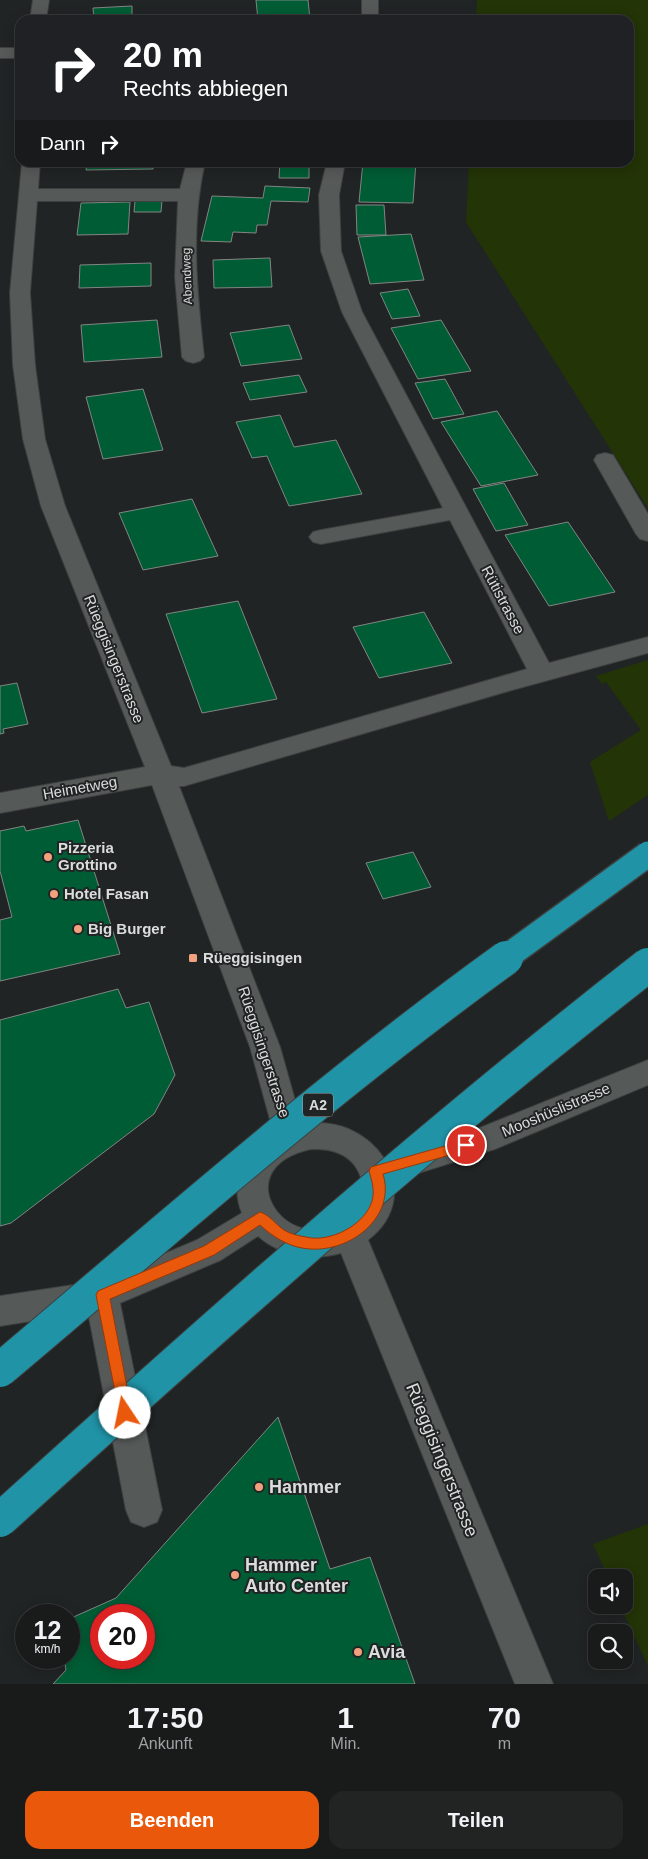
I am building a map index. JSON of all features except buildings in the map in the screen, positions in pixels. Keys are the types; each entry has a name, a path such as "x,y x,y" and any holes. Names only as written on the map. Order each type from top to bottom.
{"highway":[{"name":"A2","path":"0,1370 241,1166 464,988 648,854"},
{"path":"0,1520 335,1220 523,1063 648,966"}],"street":[{"path":"38,15 40,0"},
{"path":"370,0 370,15"},
{"path":"0,53 15,53"},
{"name":"Rüeggisingerstrasse","path":"31,167 20,293 24,365 34,439 53,506 266,1047 291,1140"},
{"name":"Abendweg","path":"193,357 185,277 188,195 195,167"},
{"name":"Rütistrasse","path":"335,167 329,195 331,251 352,312 542,674"},
{"path":"29,195 188,195"},
{"path":"604,460 648,534"},
{"path":"321,537 457,512"},
{"path":"160,774 184,777 648,645"},
{"name":"Heimetweg","path":"0,803 160,774"},
{"name":"Mooshüslistrasse","path":"376,1171 484,1140 648,1072"},
{"path":"311,1136 332,1138 351,1145 366,1156 376,1171 380,1185 379,1200 374,1213 350,1235 323,1244 308,1244 280,1235 260,1218 252,1196 255,1172 269,1153 291,1140 311,1136"},
{"path":"0,1311 102,1295 209,1250 260,1218"},
{"name":"Rüeggisingerstrasse","path":"350,1235 534,1684"},
{"path":"102,1295 144,1510"}],"green space":[{"path":"477,0 648,0 648,508 466,222 469,167 634,167 634,15 476,15"},
{"path":"648,660 648,795 609,821 590,762 641,730 606,682 602,684 596,676"},
{"path":"648,1524 648,1666 633,1633 633,1624 629,1624 624,1614 633,1614 633,1569 604,1569 593,1544"}],"place":[{"name":"Pizzeria Grottino","path":"48,857"},
{"name":"Hotel Fasan","path":"54,894"},
{"name":"Big Burger","path":"78,929"},
{"name":"Rüeggisingen","path":"193,958"},
{"name":"Hammer","path":"259,1487"},
{"name":"Hammer Auto Center","path":"235,1575"},
{"name":"Avia","path":"358,1652"}],"route":[{"path":"125,1413 102,1295 209,1250 260,1218 280,1235 308,1244 323,1244 350,1235 374,1213 379,1200 380,1185 376,1171 424,1159 466,1145"}]}
